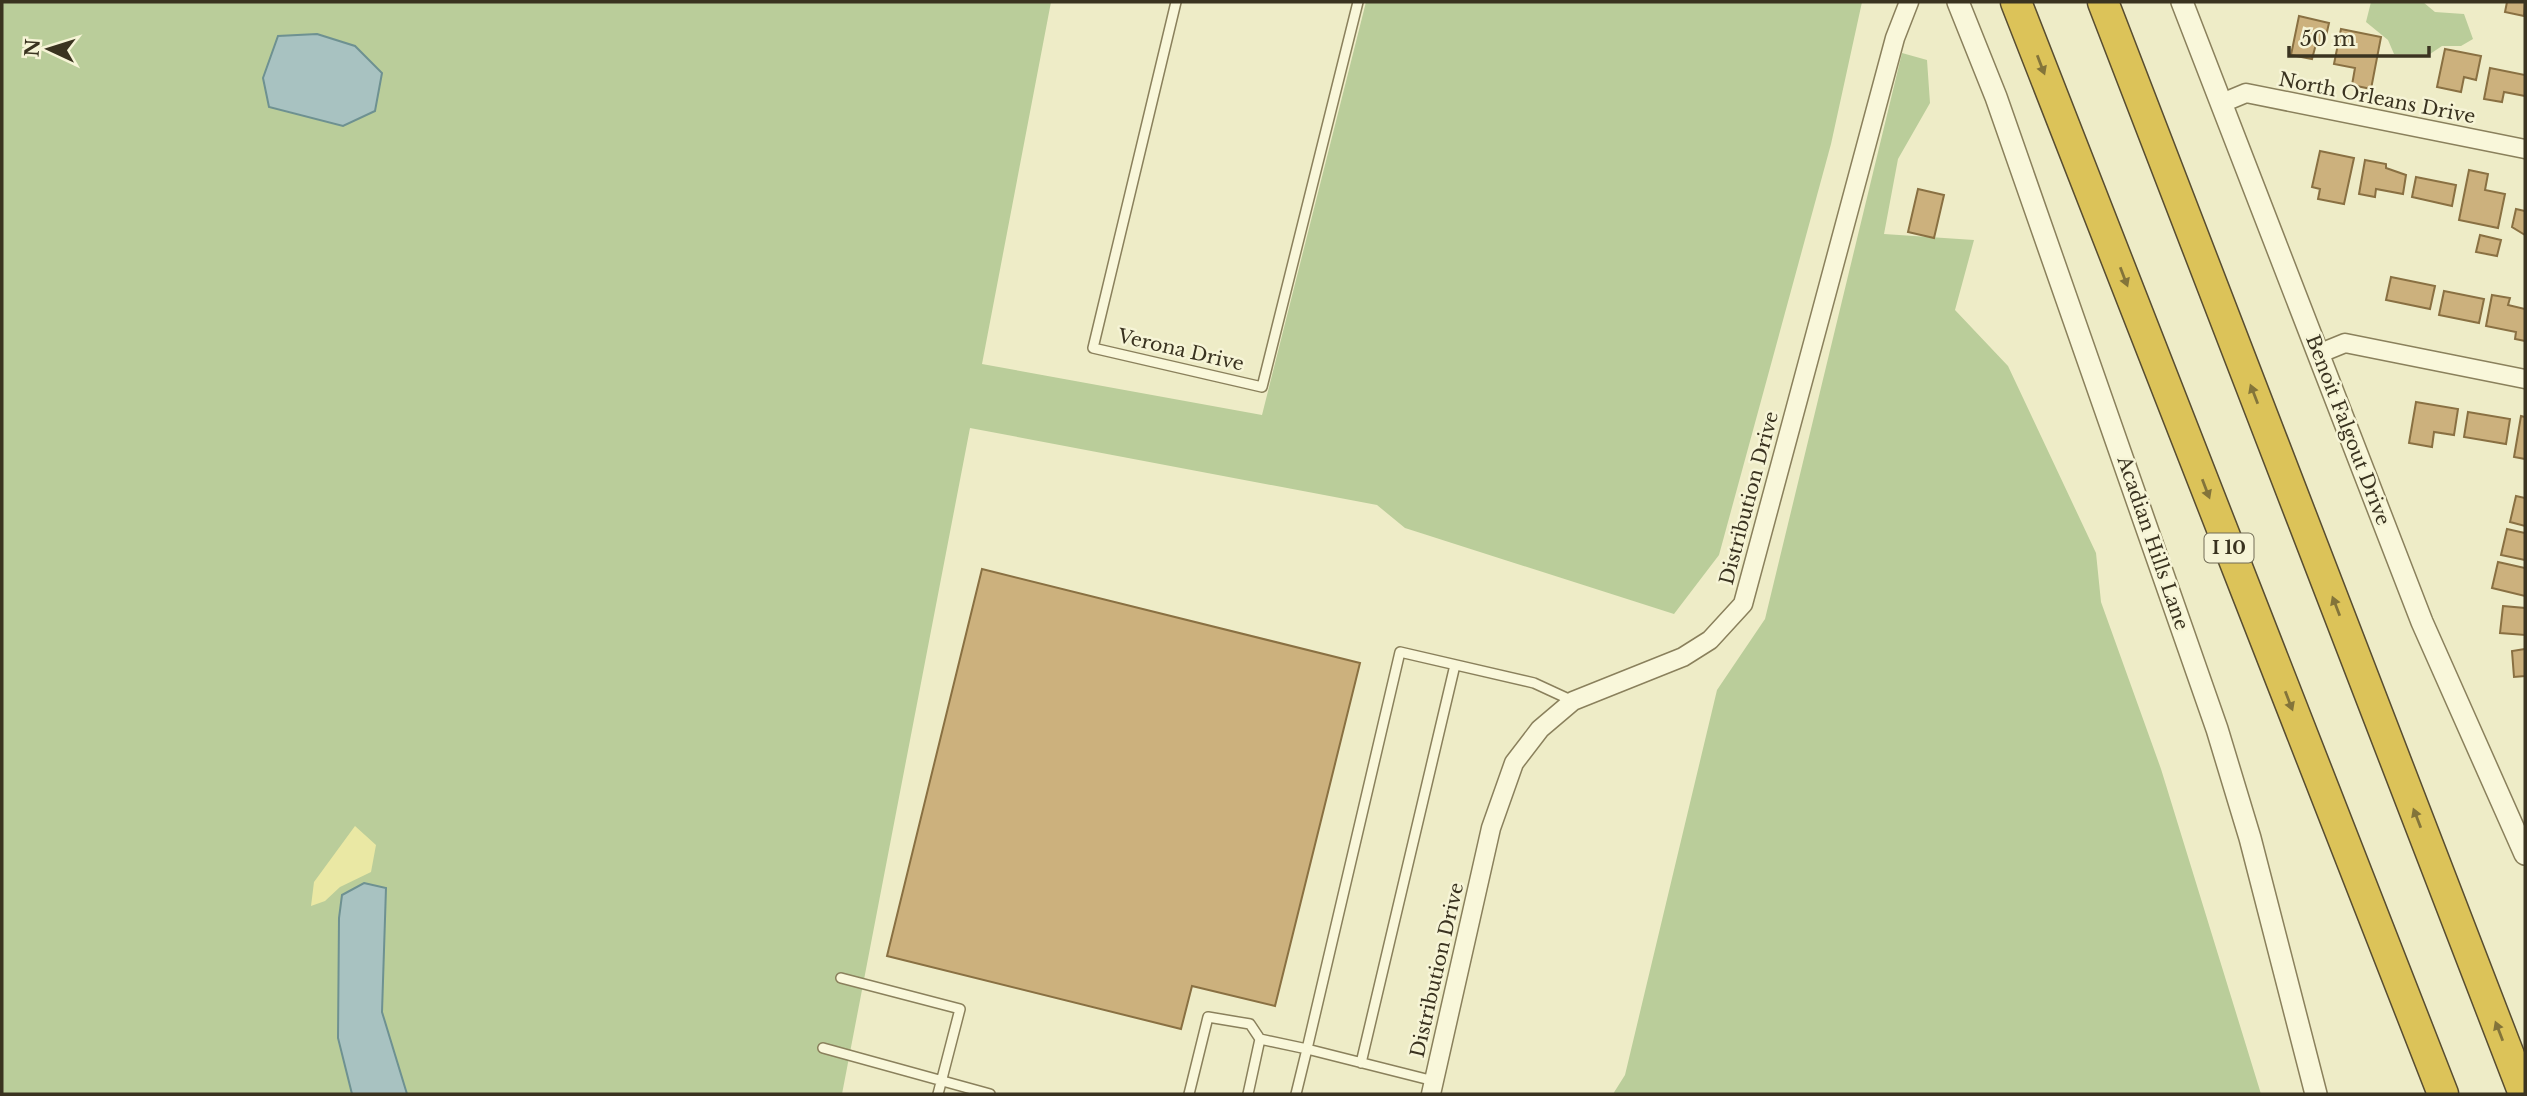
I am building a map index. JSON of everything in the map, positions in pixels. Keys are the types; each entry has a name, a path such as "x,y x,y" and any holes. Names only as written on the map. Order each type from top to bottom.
{"highway":[{"name":"I 10","path":"2016,2 2443,1094"},
{"path":"2103,2 2524,1094"}],"street":[{"name":"Distribution Drive","path":"1432,1088 1502,792 1514,763 1527,745 1573,701 1682,657 1710,640 1743,604 1895,38 1909,2"},
{"name":"Acadian Hills Lane","path":"1958,2 1996,97 2217,729 2250,838 2316,1094"},
{"name":"Benoit Falgout Drive","path":"2182,2 2422,622 2525,853"},
{"name":"North Orleans Drive","path":"2222,103 2246,93 2525,149"},
{"path":"2318,354 2345,343 2525,379"}],"lane":[{"name":"Verona Drive","path":"1176,2 1093,348 1262,387 1358,2"},
{"path":"1296,1094 1400,652 1534,683 1573,701"},
{"path":"1361,1062 1455,665"},
{"path":"841,978 960,1009 938,1094"},
{"path":"1189,1094 1209,1017 1250,1024 1260,1039 1361,1062 1432,1088"},
{"path":"1248,1094 1260,1039"},
{"path":"823,1048 990,1094"}],"green space":[{"path":"2,2 1051,2 982,364 1262,415 1366,2 1862,2 1831,144 1719,555 1674,614 1405,528 1377,505 970,428 842,1094 2,1094"},
{"path":"2371,2 2423,2 2435,12 2464,14 2473,39 2461,46 2442,46 2430,54 2394,54 2388,40 2366,22"},
{"path":"1902,53 1927,60 1930,103 1898,159 1884,234 1974,240 1955,310 2008,366 2096,553 2101,602 2161,769 2261,1094 1613,1094 1625,1075 1717,690 1765,619"}],"sand":[{"path":"355,826 376,845 371,872 340,887 325,901 311,906 314,882"}],"water":[{"path":"317,34 355,46 382,73 375,111 343,126 269,107 263,78 278,36"},
{"path":"364,883 386,888 382,1012 407,1094 352,1094 338,1038 339,918 342,895"}],"building":[{"path":"2507,2 2525,2 2524,16 2505,12"},
{"path":"2299,16 2329,23 2324,45 2316,44 2312,59 2291,55"},
{"path":"2341,29 2381,37 2371,89 2352,85 2355,68 2334,64"},
{"path":"2445,49 2481,56 2476,80 2464,77 2461,92 2437,87"},
{"path":"2490,68 2525,75 2525,96 2504,92 2502,102 2484,99"},
{"path":"2320,151 2354,158 2344,204 2318,199 2320,189 2312,187"},
{"path":"2365,160 2386,164 2386,168 2406,175 2403,194 2376,189 2375,197 2359,194"},
{"path":"2469,170 2488,174 2485,190 2505,194 2498,228 2459,220"},
{"path":"2416,177 2456,185 2452,206 2412,197"},
{"path":"1918,189 1944,195 1934,238 1908,232"},
{"path":"2516,209 2525,211 2525,235 2512,227"},
{"path":"2480,235 2501,240 2497,256 2476,252"},
{"path":"2391,277 2435,286 2430,309 2386,300"},
{"path":"2444,291 2484,299 2479,323 2439,315"},
{"path":"2492,295 2510,298 2508,305 2525,309 2525,341 2515,339 2516,332 2486,326"},
{"path":"2416,402 2458,409 2454,435 2434,432 2432,447 2409,443"},
{"path":"2468,412 2510,419 2506,444 2464,437"},
{"path":"2521,416 2525,417 2525,459 2514,457"},
{"path":"2516,496 2525,498 2525,526 2510,522"},
{"path":"2507,529 2525,533 2525,560 2501,555"},
{"path":"2498,562 2525,568 2525,596 2492,588"},
{"path":"982,569 1360,663 1275,1006 1192,986 1181,1029 887,956"},
{"path":"2503,606 2525,608 2525,635 2500,633"},
{"path":"2525,649 2525,676 2514,677 2512,651"}]}
